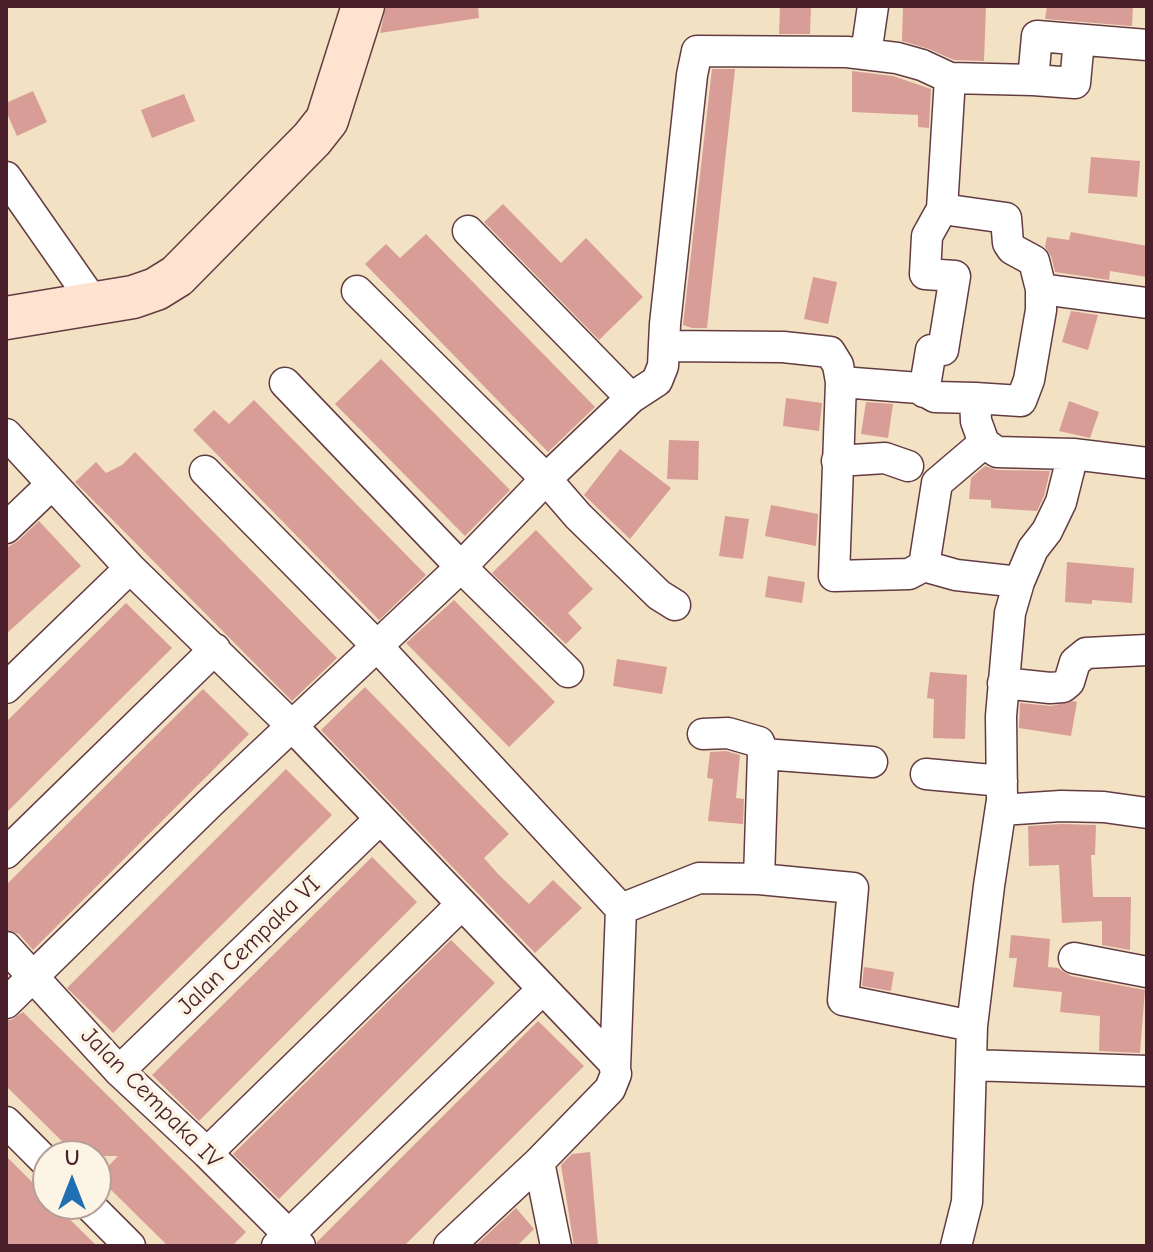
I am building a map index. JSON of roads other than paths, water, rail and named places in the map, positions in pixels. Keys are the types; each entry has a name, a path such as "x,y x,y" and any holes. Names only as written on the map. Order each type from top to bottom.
{"street":[{"path":"6,318 133,297 156,289 177,276 327,120 363,6"},
{"path":"866,54 873,6"},
{"path":"1033,80 1037,36 1147,45"},
{"path":"6,1003 461,567 546,479 631,398 657,381 663,366 695,54 701,49 847,52 909,61 950,78 1075,83 1079,40"},
{"path":"924,392 931,350 943,350 955,276 925,274 927,236 942,209 950,78"},
{"path":"6,177 94,303"},
{"path":"841,382 919,388 935,397 1021,401 1029,380 1041,310 1041,289 1034,261 1012,249 1008,243 1006,218 942,209"},
{"path":"468,231 631,398"},
{"path":"1041,289 1147,303"},
{"path":"357,291 546,479 578,516 659,595 675,605"},
{"path":"665,346 783,347 830,352 838,365 841,382 834,576 909,574 924,566 956,575 1019,582"},
{"path":"285,383 461,567 568,672"},
{"path":"975,398 976,421 984,443 997,452 1073,454 1147,463"},
{"path":"6,434 130,568 292,726 612,1060 616,1074 610,1089 539,1162 449,1246"},
{"path":"924,566 937,483 984,443"},
{"path":"956,1246 967,1202 972,1026 1002,796 1003,683 1010,613 1033,549 1047,531 1061,502 1073,454"},
{"path":"837,461 885,458 908,466"},
{"path":"205,471 378,647 621,909 615,1068"},
{"path":"6,528 51,485"},
{"path":"6,688 130,568"},
{"path":"6,853 215,649"},
{"path":"1003,683 1063,687 1069,682 1075,662 1086,653 1147,650"},
{"path":"703,734 728,733 759,742 763,754 759,879"},
{"path":"763,754 872,762"},
{"path":"926,774 1002,796 1061,806 1104,807 1147,813"},
{"name":"Jalan Cempaka VI","path":"119,1071 379,820"},
{"path":"621,909 699,878 759,879 853,888 841,994 845,1002 972,1026"},
{"path":"207,1153 462,904"},
{"name":"Jalan Cempaka IV","path":"6,947 119,1071 207,1153 289,1242"},
{"path":"1074,958 1147,972"},
{"path":"289,1242 543,989"},
{"path":"971,1065 1147,1071"},
{"path":"6,1122 32,1148"},
{"path":"539,1162 556,1246"},
{"path":"104,1220 130,1246"}]}
